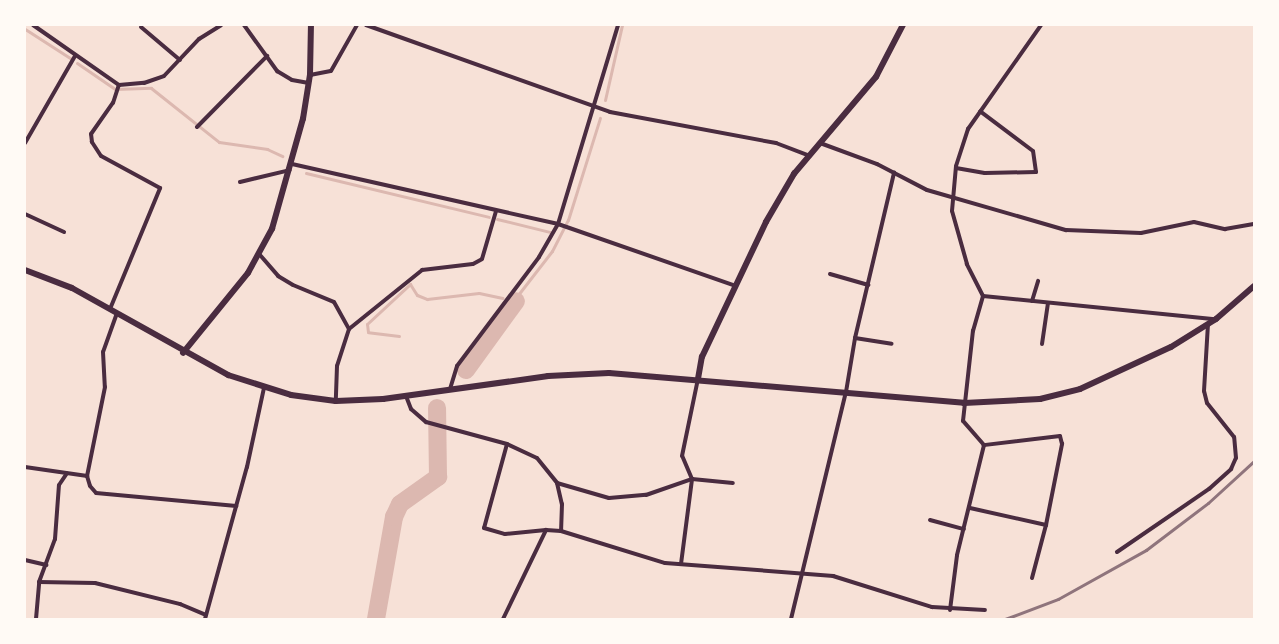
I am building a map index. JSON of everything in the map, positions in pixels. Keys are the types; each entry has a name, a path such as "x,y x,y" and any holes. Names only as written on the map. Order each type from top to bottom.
{"main road":[{"path":"25,270 72,288 206,366 264,388 336,401 406,396 580,373 698,379 964,403 1040,399 1080,389 1131,367 1216,319 1254,286"}],"street":[{"path":"33,25 75,56 119,85 144,83 164,76 199,39 218,26"},
{"path":"244,25 277,71 292,80 309,83"},
{"path":"183,353 260,255 291,167 309,83 311,25"},
{"path":"310,75 330,71 357,25"},
{"path":"366,25 594,103 610,112 776,143 808,155"},
{"path":"450,390 457,366 538,257 558,224 618,25"},
{"path":"681,564 692,479 682,456 702,357 766,222 808,155 876,77 904,25"},
{"path":"984,445 963,420 973,332 983,296 967,264 952,211 956,168 968,129 1042,25"},
{"path":"141,27 180,60"},
{"path":"25,143 75,56"},
{"path":"197,127 267,56"},
{"path":"110,309 160,188 101,156 92,142 95,125 117,94 119,85"},
{"path":"956,168 985,173 1036,172 1033,151 980,111"},
{"path":"820,143 894,173 908,182 953,197 1066,230 1141,234 1194,222 1225,229 1254,224"},
{"path":"240,182 291,167 558,224 736,286"},
{"path":"791,619 804,574 846,392 855,338 894,173"},
{"path":"336,401 337,366 349,329 422,270 473,264 482,259 496,211"},
{"path":"25,214 64,232"},
{"path":"260,255 278,276 293,286 334,302 349,329"},
{"path":"830,274 868,285"},
{"path":"1032,301 1038,281"},
{"path":"983,296 1216,319"},
{"path":"1042,344 1048,303"},
{"path":"117,313 103,352 105,387 88,476 90,486 96,493 236,506"},
{"path":"1117,552 1209,489 1231,469 1236,458 1234,437 1207,403 1204,391 1208,324"},
{"path":"855,338 892,344"},
{"path":"39,582 95,583 180,604 205,617 236,506 264,388"},
{"path":"406,396 411,409 426,422 440,428 507,444 537,458 557,483 562,504 560,531"},
{"path":"984,445 1060,436 1062,444 1046,525 1032,578"},
{"path":"507,444 484,528 505,534 546,530 560,531 665,563 833,576 950,610 986,610"},
{"path":"950,610 964,529 984,445"},
{"path":"25,467 88,476"},
{"path":"36,619 39,582 55,539 59,485 67,473"},
{"path":"557,483 608,498 646,495 692,479 733,482"},
{"path":"970,508 1046,525"},
{"path":"930,520 964,529"},
{"path":"503,619 546,530"},
{"path":"25,560 46,565"}],"waterway":[{"path":"605,100 622,25"},
{"path":"25,29 70,58"},
{"path":"77,63 115,89 151,88 219,142 267,149 282,156"},
{"path":"514,300 552,251 568,220 600,118"},
{"path":"306,173 489,217"},
{"path":"497,219 550,232"},
{"path":"399,336 368,332 367,324 410,284 417,295 427,299 479,293 502,298"},
{"path":"466,370 516,301"},
{"path":"376,619 394,517 400,504 438,477 437,408"}],"railway":[{"path":"1005,619 1058,599 1146,550 1208,503 1254,461"}]}
